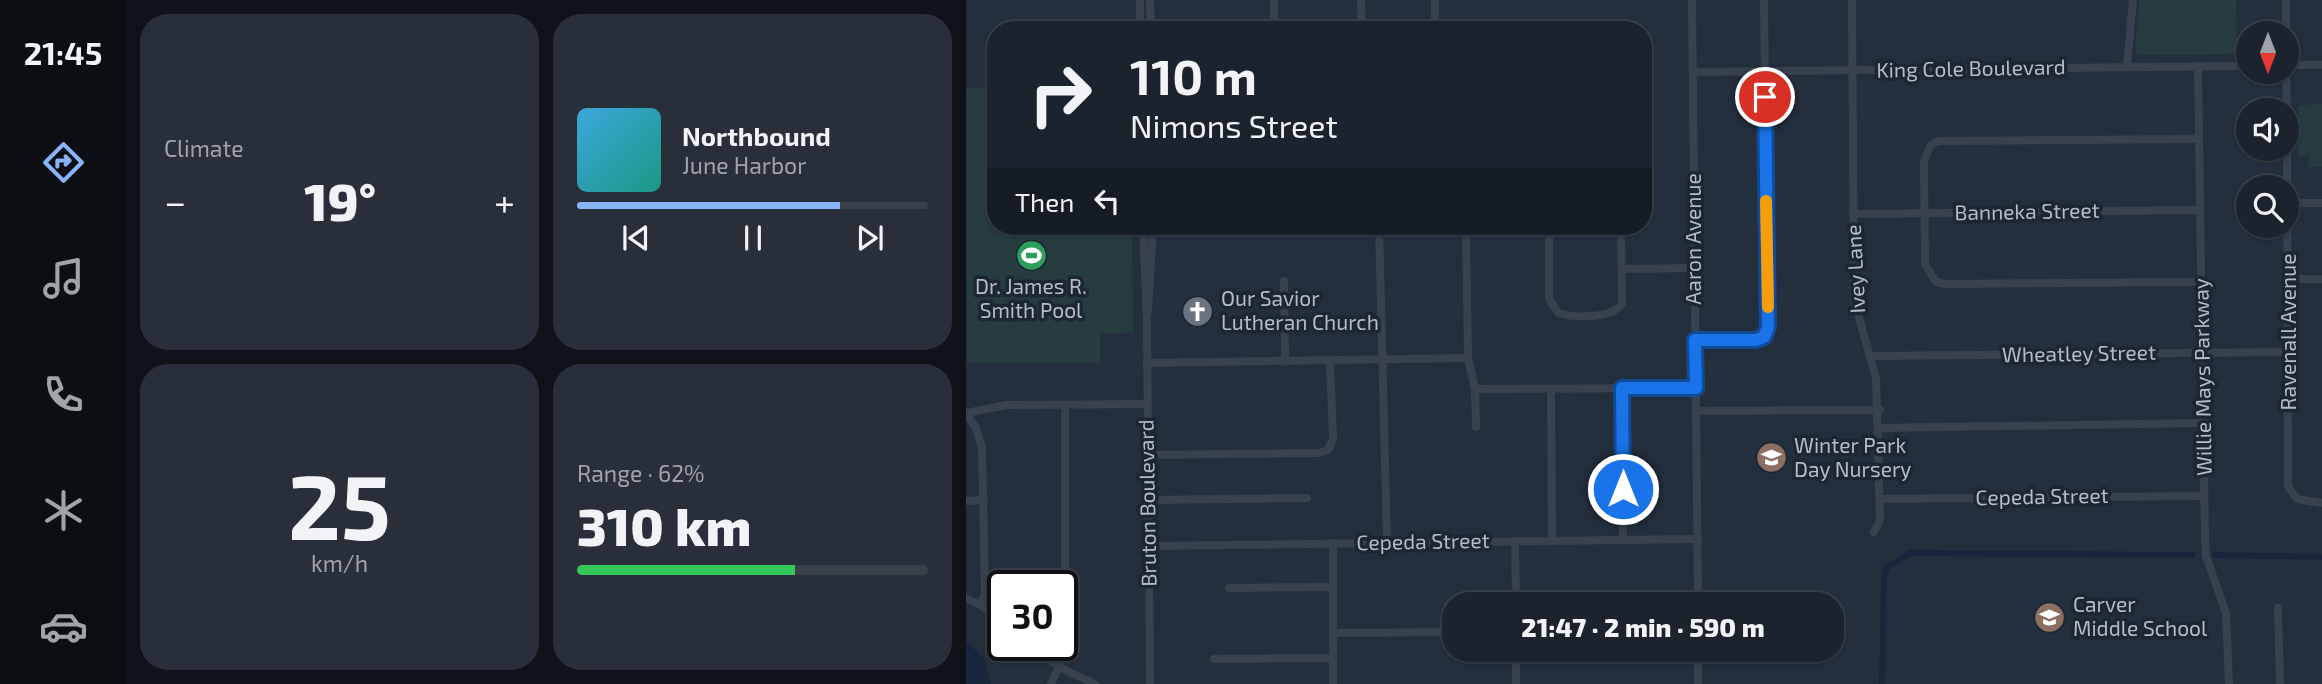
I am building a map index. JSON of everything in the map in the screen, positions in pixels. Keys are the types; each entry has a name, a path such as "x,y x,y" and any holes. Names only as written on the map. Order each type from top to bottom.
{"street":[{"path":"1274,0 1274,21"},
{"path":"1361,0 1362,21"},
{"path":"1434,0 1435,21"},
{"name":"Aaron Avenue","path":"1692,0 1698,592"},
{"path":"1695,340 1756,340 1764,337 1768,327 1764,0"},
{"name":"Ivey Lane","path":"1852,0 1854,300 1876,378 1880,410 1880,520 1874,533"},
{"path":"2127,67 2133,0"},
{"path":"2286,0 2286,21"},
{"path":"1140,21 1140,3 1151,3 1151,21"},
{"path":"2300,65 2322,65"},
{"name":"Willie Mays Parkway","path":"2198,66 2206,556 2227,613 2229,684"},
{"name":"King Cole Boulevard","path":"1693,72 2236,66"},
{"path":"2199,139 1939,141 1926,151 1924,161 1925,264 1936,282 1946,284 2201,282"},
{"path":"2299,203 2322,203"},
{"name":"Banneka Street","path":"1853,214 2200,210"},
{"name":"Bruton Boulevard","path":"1143,235 1147,321 1150,684"},
{"name":"Bruton Boulevard","path":"1147,321 1153,235"},
{"path":"1379,235 1380,360 1387,542"},
{"path":"1466,235 1468,358 1475,390 1476,426"},
{"path":"1549,235 1549,298 1558,313 1565,315 1607,314 1617,311 1622,303 1621,235"},
{"name":"Ravenall Avenue","path":"2288,238 2288,486 2297,499 2322,503"},
{"path":"1622,269 1695,268"},
{"path":"2289,279 2322,279"},
{"path":"1284,281 1285,362"},
{"name":"Wheatley Street","path":"1869,356 2289,352"},
{"path":"1147,363 1468,358"},
{"path":"1147,455 1319,453 1328,450 1333,439 1330,361"},
{"path":"1622,388 1623,540"},
{"path":"1475,390 1696,388"},
{"path":"1552,389 1552,540"},
{"path":"981,605 985,593 982,448 966,413 1006,405 1147,404"},
{"path":"1051,684 1059,667 1066,605 1065,405"},
{"path":"1696,411 1880,410"},
{"path":"1880,428 2203,423"},
{"name":"Cepeda Street","path":"1880,499 2204,496"},
{"path":"1148,500 1307,498"},
{"path":"966,501 984,500"},
{"name":"Cepeda Street","path":"1149,546 1698,539"},
{"path":"1515,541 1516,592"},
{"path":"1333,543 1333,684"},
{"path":"1229,588 1333,587"},
{"path":"966,598 987,610"},
{"path":"2278,608 2280,684"},
{"path":"1333,633 1442,632"},
{"path":"1214,659 1333,658"},
{"path":"1051,661 1095,684"},
{"path":"1516,662 1516,684"},
{"path":"1698,662 1698,684"}],"green space":[{"path":"2139,0 2236,0 2236,54 2138,55 2135,50"},
{"path":"966,88 987,88 987,235 1132,235 1133,333 1100,334 1100,363 967,362"},
{"path":"2322,104 2322,167 2308,167 2309,155 2299,155 2299,105"}],"water":[{"path":"966,641 984,659 991,684 966,684"}],"waterway":[{"path":"1882,684 1884,579 1887,567 1910,553 2192,555"},
{"path":"2215,555 2322,557"}],"slow traffic":[{"path":"1766,201 1768,307"}],"place":[{"name":"Dr. James R. Smith Pool","path":"1031,255"},
{"name":"Our Savior Lutheran Church","path":"1198,311"},
{"name":"Winter Park Day Nursery","path":"1771,458"},
{"name":"Carver Middle School","path":"2050,617"}],"route":[{"path":"1623,489 1622,388 1696,388 1695,340 1756,340 1764,337 1768,327 1765,97"}]}
